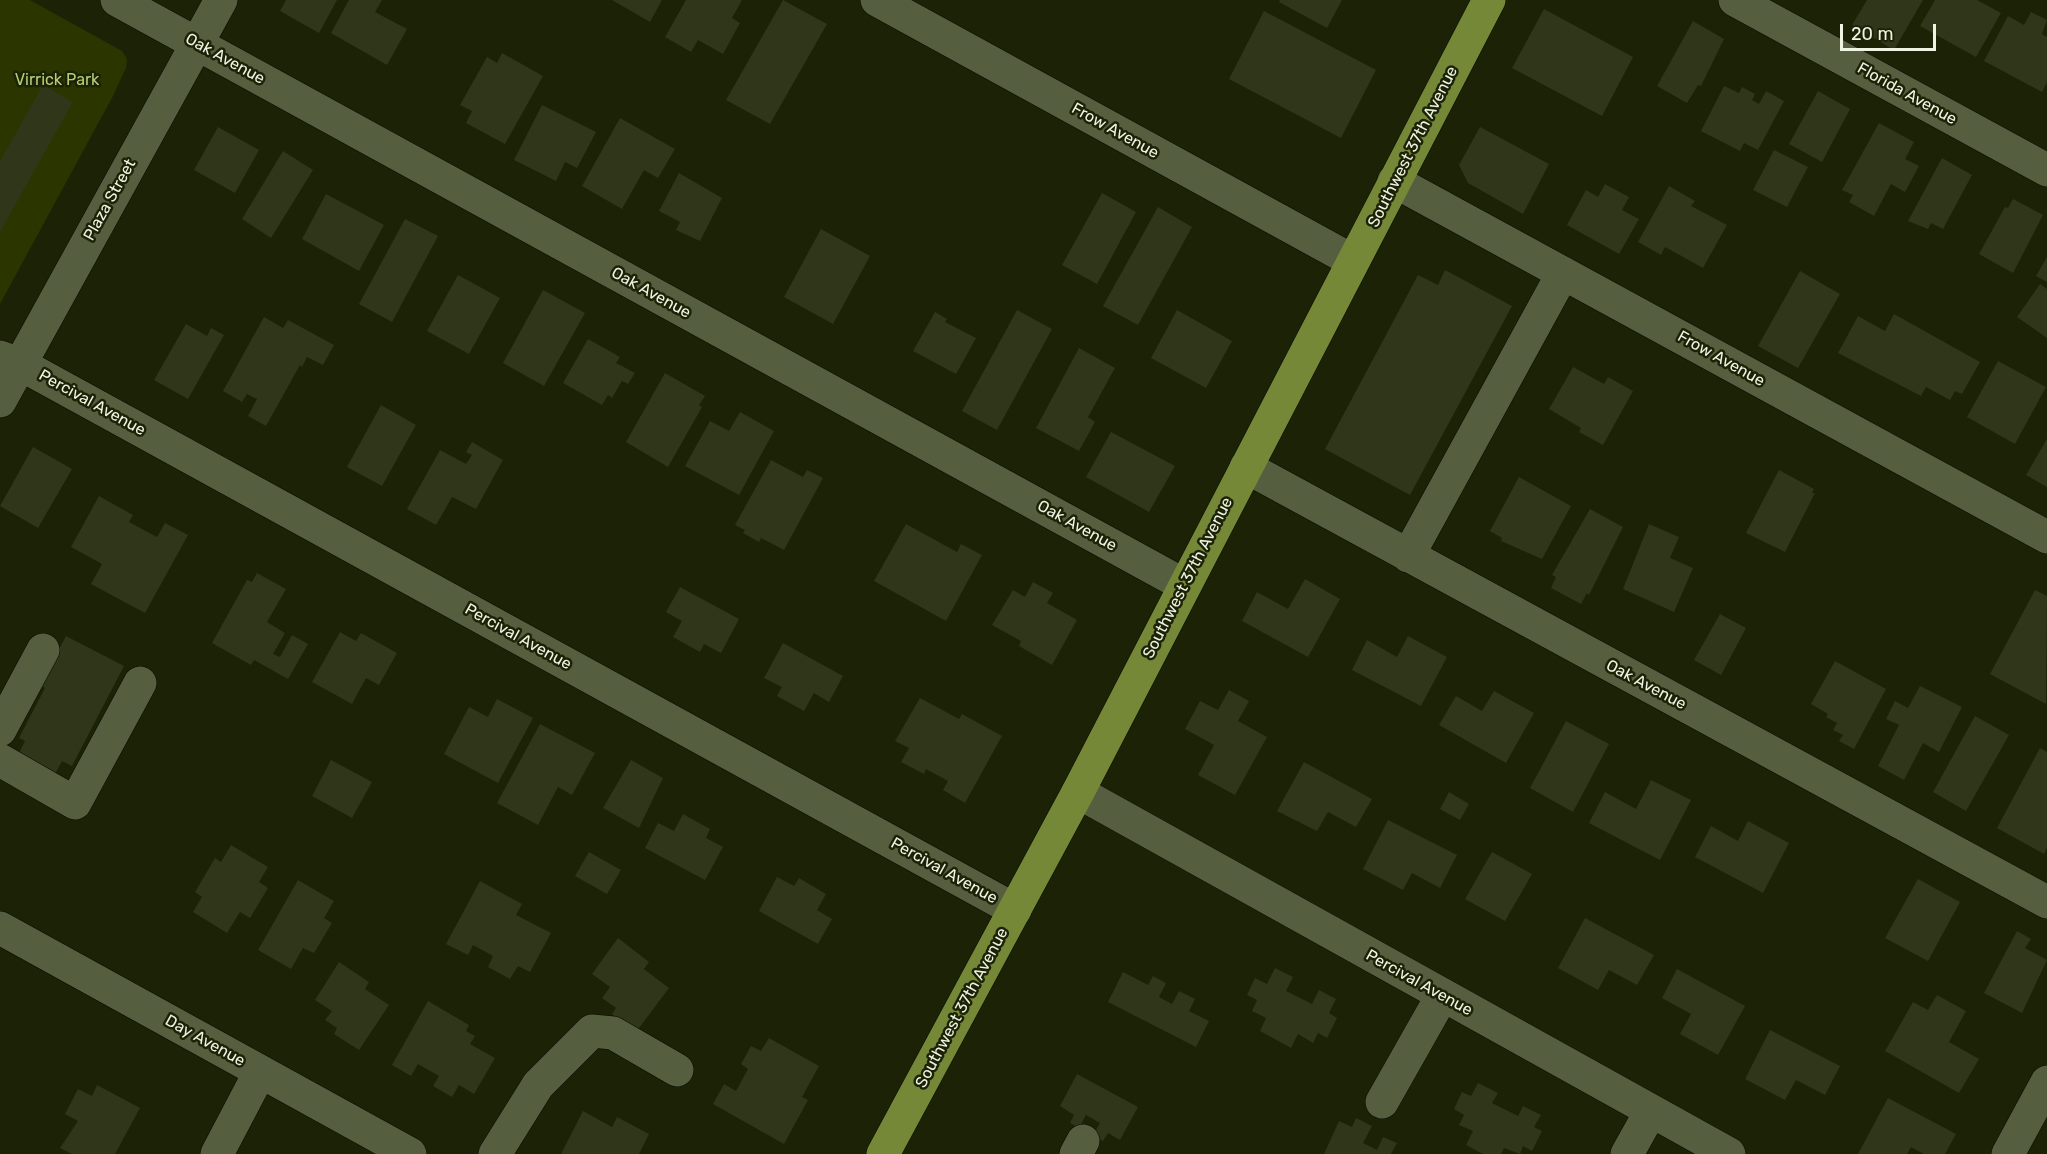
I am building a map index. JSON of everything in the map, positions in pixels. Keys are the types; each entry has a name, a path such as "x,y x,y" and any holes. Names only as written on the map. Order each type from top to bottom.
{"main road":[{"name":"Southwest 37th Avenue","path":"883,1154 1078,792 1489,0"}],"street":[{"name":"Oak Avenue","path":"117,0 1184,585"},
{"name":"Plaza Street","path":"0,401 10,360 220,0"},
{"name":"Frow Avenue","path":"877,0 1353,261"},
{"name":"Florida Avenue","path":"1735,0 2047,170"},
{"name":"Frow Avenue","path":"1394,181 2047,537"},
{"path":"1408,556 1563,273"},
{"name":"Percival Avenue","path":"10,360 1015,910"},
{"name":"Oak Avenue","path":"1246,467 2047,902"},
{"path":"0,730 43,650"},
{"path":"0,760 75,803 140,683"},
{"name":"Percival Avenue","path":"1078,792 1729,1154"},
{"name":"Day Avenue","path":"0,928 410,1154"},
{"path":"1382,1102 1442,996"},
{"path":"495,1154 538,1085 592,1031 613,1033 677,1070"},
{"path":"217,1154 260,1072"},
{"path":"2008,1154 2047,1082"},
{"path":"1628,1154 1651,1111"}],"green space":[{"name":"Virrick Park","path":"0,0 30,0 122,51 127,59 126,68 113,96 0,304"}],"building":[{"path":"286,0 337,0 319,33 280,11"},
{"path":"349,0 382,0 375,12 407,29 387,65 331,33"},
{"path":"612,0 662,0 650,22"},
{"path":"686,0 742,0 732,18 740,23 723,54 698,40 691,52 665,37"},
{"path":"783,0 827,24 770,124 726,100"},
{"path":"1280,0 1342,0 1327,28 1279,2"},
{"path":"1867,0 1923,0 1894,50 1852,25"},
{"path":"1935,0 1977,0 2001,13 1976,57 1920,26"},
{"path":"1544,9 1633,57 1602,116 1512,68"},
{"path":"1264,11 1376,70 1341,138 1229,79"},
{"path":"2031,12 2047,20 2042,34 2047,37 2047,82 2042,92 1984,61 2008,16 2024,25"},
{"path":"1693,21 1724,39 1701,86 1698,85 1687,103 1657,86"},
{"path":"502,53 543,76 505,144 466,123 472,111 460,105 487,57 497,63"},
{"path":"43,85 73,102 0,232 0,161"},
{"path":"1724,86 1739,93 1742,87 1755,94 1752,100 1759,104 1766,91 1784,101 1758,150 1744,143 1740,151 1701,131"},
{"path":"1818,91 1850,109 1822,162 1789,144"},
{"path":"542,105 596,132 577,168 565,162 556,181 514,160"},
{"path":"620,118 675,149 658,178 644,170 622,209 582,186"},
{"path":"1879,123 1914,142 1905,159 1919,166 1905,192 1891,184 1874,216 1849,202 1853,195 1842,190"},
{"path":"218,127 259,150 235,193 194,170"},
{"path":"1480,127 1549,164 1523,214 1468,183 1459,165"},
{"path":"1774,150 1808,167 1787,207 1753,190"},
{"path":"283,151 313,170 271,238 242,219"},
{"path":"1942,158 1972,175 1943,229 1931,223 1928,229 1908,221"},
{"path":"679,173 722,198 700,241 676,230 680,222 659,211"},
{"path":"1605,184 1629,197 1622,210 1639,219 1619,254 1567,225 1586,190 1598,197"},
{"path":"1669,186 1695,201 1691,206 1727,225 1703,268 1665,247 1661,255 1638,242"},
{"path":"1102,193 1136,212 1097,284 1062,265"},
{"path":"326,194 384,225 359,271 302,239"},
{"path":"2013,199 2043,215 2013,273 1979,254 2005,207 2008,208"},
{"path":"1158,207 1192,227 1138,325 1103,306"},
{"path":"405,219 438,236 392,322 359,304"},
{"path":"821,229 870,256 833,324 784,297"},
{"path":"2047,257 2047,282 2036,276"},
{"path":"1445,270 1512,306 1410,495 1325,449 1418,275 1438,285"},
{"path":"1800,271 1840,294 1798,368 1758,346"},
{"path":"458,275 500,298 469,354 427,331"},
{"path":"2040,284 2047,289 2047,338 2017,317"},
{"path":"543,290 585,313 544,386 503,363"},
{"path":"1017,310 1052,329 997,430 962,411"},
{"path":"1177,310 1232,341 1206,388 1151,358"},
{"path":"935,312 947,319 945,322 976,338 956,374 913,351"},
{"path":"1894,314 1980,362 1962,394 1955,391 1950,400 1926,387 1921,396 1838,353 1858,316 1885,331"},
{"path":"264,317 283,328 288,320 334,345 323,365 307,357 302,367 300,365 266,426 248,416 257,399 247,394 242,402 223,391"},
{"path":"186,324 207,336 211,328 224,335 188,399 154,380"},
{"path":"588,339 620,357 616,363 635,373 628,384 622,381 612,398 608,395 602,405 563,383"},
{"path":"1079,348 1115,368 1088,417 1095,422 1079,451 1036,428"},
{"path":"1998,361 2046,387 2015,444 1967,417"},
{"path":"1573,367 1604,384 1608,377 1633,391 1603,445 1579,432 1581,428 1549,409"},
{"path":"665,373 705,396 699,405 702,407 668,467 626,442"},
{"path":"381,405 416,425 382,486 347,467"},
{"path":"740,412 774,431 739,495 685,466 710,421 729,431"},
{"path":"1111,432 1175,466 1149,512 1086,477"},
{"path":"2047,439 2047,487 2026,475"},
{"path":"472,442 503,460 476,509 452,497 436,525 407,509 440,450 466,464 472,455 466,452"},
{"path":"33,447 72,469 38,528 0,506"},
{"path":"771,460 803,477 807,470 823,478 784,550 761,538 759,542 743,533 745,530 735,525"},
{"path":"1779,470 1814,489 1812,493 1815,493 1785,552 1746,533"},
{"path":"1519,477 1571,506 1542,559 1501,541 1502,538 1490,531"},
{"path":"99,496 133,515 129,522 157,537 165,523 188,535 145,613 91,584 102,564 71,547"},
{"path":"1590,509 1623,527 1589,595 1587,593 1581,604 1551,588 1556,577 1552,575"},
{"path":"906,524 957,552 961,544 982,555 946,621 874,581"},
{"path":"1649,524 1679,537 1670,558 1693,568 1674,612 1623,589"},
{"path":"257,573 286,589 267,622 285,633 273,654 280,657 292,635 308,644 288,679 254,660 251,665 212,643 247,580 252,582"},
{"path":"1305,579 1340,599 1308,657 1242,621 1257,592 1288,609"},
{"path":"1033,582 1053,593 1047,603 1077,620 1052,665 1019,646 1021,641 992,625 1013,590 1025,597"},
{"path":"680,587 739,619 721,653 704,644 700,652 673,637 682,621 666,612"},
{"path":"2035,590 2047,596 2046,704 1990,674"},
{"path":"1720,614 1746,628 1721,675 1694,660"},
{"path":"340,632 356,641 361,633 397,653 379,685 366,678 352,704 312,682"},
{"path":"66,636 124,666 72,766 62,761 55,774 18,755 25,741 19,738 45,688 40,685"},
{"path":"1408,636 1447,657 1421,706 1352,670 1367,640 1397,657"},
{"path":"783,643 843,676 829,702 814,693 804,711 777,696 782,687 764,678"},
{"path":"1835,661 1886,689 1854,749 1839,741 1843,735 1833,730 1837,723 1826,717 1828,714 1811,704"},
{"path":"1920,686 1962,707 1939,752 1923,743 1904,780 1878,766 1899,725 1886,719 1895,701 1908,708"},
{"path":"1229,690 1249,701 1238,721 1267,737 1235,795 1198,775 1214,745 1185,729 1200,701 1218,710"},
{"path":"1494,691 1534,713 1506,763 1439,725 1456,696 1482,711"},
{"path":"920,698 959,719 962,714 1002,736 965,803 943,790 948,781 926,769 924,774 901,762 909,748 895,741"},
{"path":"497,699 533,718 498,783 444,754 469,707 488,717"},
{"path":"1975,716 2009,735 1966,811 1933,792"},
{"path":"1566,721 1609,744 1573,812 1530,788"},
{"path":"540,724 595,753 572,795 558,787 538,825 497,803"},
{"path":"2040,748 2047,752 2047,848 2044,854 1997,828"},
{"path":"331,760 372,782 352,818 312,796"},
{"path":"631,760 663,778 639,828 603,808"},
{"path":"1304,762 1372,799 1356,827 1328,812 1317,831 1277,811"},
{"path":"1651,780 1691,800 1660,860 1589,823 1605,792 1636,809"},
{"path":"1449,792 1469,804 1460,820 1440,809"},
{"path":"683,814 710,829 706,838 723,847 705,880 645,848 658,823 674,831"},
{"path":"1388,820 1457,855 1440,888 1412,873 1403,890 1363,869"},
{"path":"1748,821 1789,843 1763,893 1695,857 1711,826 1738,841"},
{"path":"231,845 268,867 259,882 268,888 250,918 240,912 227,933 193,912 202,897 195,892 215,858 221,862"},
{"path":"589,852 621,870 607,894 575,876"},
{"path":"1492,852 1532,874 1505,921 1465,899"},
{"path":"777,877 794,886 799,878 826,894 817,910 832,919 818,944 759,911"},
{"path":"1918,879 1960,902 1928,961 1885,938"},
{"path":"298,880 334,901 324,918 332,923 314,953 303,948 291,969 258,950"},
{"path":"480,881 522,904 516,915 551,933 530,972 518,966 510,979 488,967 493,956 473,945 468,955 446,944"},
{"path":"1585,918 1654,955 1637,985 1609,970 1598,990 1558,968"},
{"path":"2017,931 2031,939 2025,948 2047,960 2022,1013 1984,993"},
{"path":"618,938 649,962 644,969 669,988 636,1032 612,1014 616,1008 602,998 610,987 592,974"},
{"path":"339,962 369,982 365,989 389,1005 359,1050 334,1034 337,1028 325,1020 332,1011 315,1000"},
{"path":"1275,968 1293,977 1286,991 1312,1004 1319,990 1336,999 1329,1013 1337,1018 1327,1038 1318,1033 1313,1043 1298,1034 1291,1048 1260,1031 1266,1018 1252,1011 1257,1000 1247,995 1255,978 1267,984"},
{"path":"1677,969 1745,1006 1718,1055 1680,1034 1691,1014 1662,998"},
{"path":"1123,972 1148,985 1153,976 1166,983 1159,997 1172,1004 1179,991 1195,999 1189,1011 1209,1021 1196,1047 1108,1002"},
{"path":"1937,995 1966,1011 1949,1042 1979,1059 1959,1093 1885,1051 1913,1002 1928,1010"},
{"path":"428,1001 469,1025 466,1031 475,1036 470,1044 495,1058 474,1094 459,1085 452,1097 433,1086 439,1076 418,1064 411,1076 392,1065"},
{"path":"1770,1030 1840,1066 1825,1095 1796,1080 1785,1100 1745,1079"},
{"path":"769,1038 819,1066 802,1097 808,1100 784,1144 713,1104 724,1084 736,1091 748,1069 741,1064 751,1046 761,1051"},
{"path":"1077,1074 1138,1107 1120,1140 1108,1133 1103,1141 1093,1135 1100,1123 1086,1115 1079,1128 1070,1123 1074,1115 1060,1106"},
{"path":"1478,1083 1498,1093 1492,1103 1518,1116 1523,1106 1541,1115 1534,1127 1542,1131 1532,1151 1523,1146 1520,1154 1504,1148 1501,1154 1483,1154 1466,1145 1473,1131 1459,1125 1464,1115 1454,1109 1462,1092 1471,1096"},
{"path":"97,1085 140,1108 115,1154 72,1154 60,1148 78,1121 65,1114 78,1089 92,1096"},
{"path":"1888,1098 1956,1134 1945,1154 1924,1154 1911,1147 1907,1154 1858,1154"},
{"path":"583,1111 612,1127 617,1117 649,1134 639,1154 561,1154"},
{"path":"1356,1118 1372,1126 1363,1143 1377,1150 1383,1137 1397,1143 1391,1154 1324,1154 1339,1121 1352,1127"}]}
